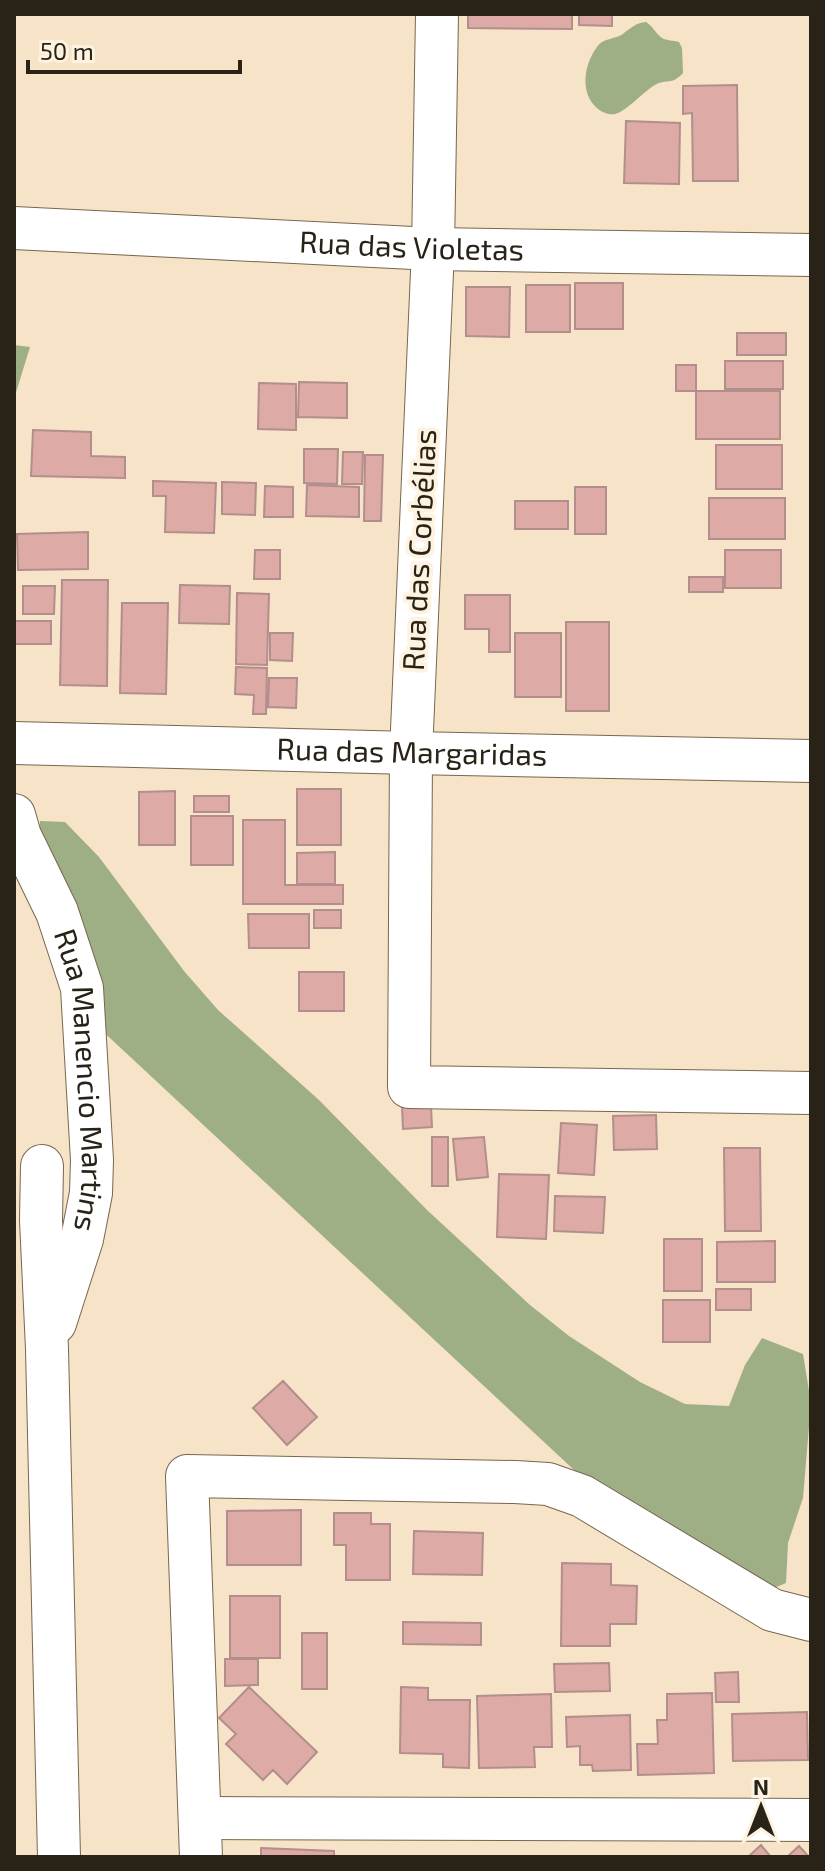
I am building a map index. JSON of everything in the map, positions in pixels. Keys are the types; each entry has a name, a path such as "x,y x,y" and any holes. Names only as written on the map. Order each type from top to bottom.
{"street":[{"name":"Rua das Corbélias","path":"437,14 433,249 411,753 409,1087 811,1093"},
{"name":"Rua das Violetas","path":"14,228 433,249 811,255"},
{"name":"Rua das Margaridas","path":"14,743 811,761"},
{"name":"Rua Manencio Martins","path":"14,815 20,836 57,912 82,988 92,1160 91,1193 82,1239 47,1349"},
{"path":"28,1166 92,1160"},
{"name":"Rua Manencio Martins","path":"28,1166 41,1220 47,1349 59,1857"},
{"path":"811,1620 772,1610 582,1496 548,1484 187,1476 200,1837 811,1820"}],"green space":[{"path":"646,22 662,38 679,42 683,73 672,81 655,85 620,112 604,113 588,95 586,79 589,62 603,42"},
{"path":"14,345 30,347 14,399"},
{"path":"40,821 65,822 99,857 184,971 218,1010 319,1100 427,1210 530,1305 569,1336 640,1382 685,1404 729,1406 745,1365 762,1338 803,1354 811,1403 803,1498 788,1543 786,1583 762,1593 587,1482 96,1025 38,851"}],"building":[{"path":"468,14 572,14 572,29 468,28"},
{"path":"579,14 612,14 612,26 579,25"},
{"path":"737,85 738,181 693,181 692,113 683,114 683,86"},
{"path":"626,121 680,123 679,184 624,183"},
{"path":"575,283 623,283 623,329 575,329"},
{"path":"526,285 570,285 570,332 526,332"},
{"path":"466,287 510,287 509,337 466,336"},
{"path":"737,333 786,333 786,355 737,355"},
{"path":"725,361 783,361 783,389 725,389"},
{"path":"676,365 696,365 696,391 676,391"},
{"path":"299,382 347,383 347,418 298,417"},
{"path":"259,383 296,384 296,430 258,429"},
{"path":"696,391 780,391 780,439 696,439"},
{"path":"33,430 91,432 91,456 125,457 125,478 31,476"},
{"path":"716,445 782,445 782,489 716,489"},
{"path":"304,449 338,449 337,484 304,483"},
{"path":"343,452 363,452 362,484 342,484"},
{"path":"365,455 383,455 381,521 364,521"},
{"path":"153,481 216,483 214,533 165,532 166,496 153,496"},
{"path":"222,482 256,483 255,515 222,514"},
{"path":"307,485 359,487 359,517 306,516"},
{"path":"265,486 293,487 293,517 264,517"},
{"path":"575,487 606,487 606,534 575,534"},
{"path":"709,498 785,498 785,539 709,539"},
{"path":"515,501 568,501 568,529 515,529"},
{"path":"88,532 88,569 18,570 17,534"},
{"path":"255,550 280,550 280,579 254,579"},
{"path":"725,550 781,550 781,588 725,588"},
{"path":"689,577 723,577 723,592 689,592"},
{"path":"62,580 108,580 107,686 60,685"},
{"path":"180,585 230,586 229,624 179,623"},
{"path":"23,586 55,586 54,614 23,614"},
{"path":"237,593 269,594 267,665 236,664"},
{"path":"465,595 510,595 510,652 489,652 489,629 465,629"},
{"path":"122,603 168,603 166,694 120,693"},
{"path":"14,621 51,621 51,644 14,644"},
{"path":"566,622 609,622 609,711 566,711"},
{"path":"270,633 293,633 292,661 270,660"},
{"path":"515,633 561,633 561,697 515,697"},
{"path":"236,667 267,668 266,714 253,714 254,695 235,694"},
{"path":"269,678 297,678 296,708 268,707"},
{"path":"297,789 341,789 341,845 297,845"},
{"path":"175,791 175,845 139,845 139,792"},
{"path":"194,796 229,796 229,812 194,812"},
{"path":"191,816 233,816 233,865 191,865"},
{"path":"243,820 285,820 285,885 343,885 343,904 243,904"},
{"path":"335,852 335,884 297,884 297,853"},
{"path":"314,910 341,910 341,928 314,928"},
{"path":"248,914 309,914 309,948 249,948"},
{"path":"299,972 344,972 344,1011 299,1011"},
{"path":"431,1106 432,1127 403,1129 402,1107"},
{"path":"656,1115 657,1149 614,1150 613,1116"},
{"path":"561,1123 597,1125 594,1175 558,1173"},
{"path":"432,1137 448,1137 448,1186 432,1186"},
{"path":"484,1137 488,1177 457,1180 453,1139"},
{"path":"724,1148 760,1148 761,1231 725,1231"},
{"path":"499,1174 549,1175 546,1239 497,1237"},
{"path":"555,1196 605,1197 603,1233 554,1231"},
{"path":"664,1239 702,1239 702,1291 664,1291"},
{"path":"775,1241 775,1282 717,1282 717,1242"},
{"path":"716,1289 751,1289 751,1310 716,1310"},
{"path":"663,1300 710,1300 710,1342 663,1342"},
{"path":"283,1381 317,1417 287,1445 253,1408"},
{"path":"301,1510 301,1565 227,1565 227,1511"},
{"path":"334,1513 371,1513 371,1524 390,1524 390,1580 346,1580 346,1545 334,1545"},
{"path":"414,1531 483,1533 482,1575 413,1574"},
{"path":"562,1563 611,1564 611,1585 637,1586 636,1624 610,1624 610,1646 561,1646"},
{"path":"230,1596 280,1596 280,1658 230,1658"},
{"path":"403,1622 481,1623 481,1645 403,1644"},
{"path":"302,1633 327,1633 327,1689 302,1689"},
{"path":"225,1659 258,1659 258,1685 225,1686"},
{"path":"609,1663 610,1691 555,1692 554,1664"},
{"path":"738,1672 739,1702 716,1702 715,1673"},
{"path":"249,1687 317,1752 287,1784 273,1770 263,1780 226,1744 236,1734 219,1718"},
{"path":"401,1687 428,1688 428,1700 470,1700 469,1768 443,1767 443,1754 400,1753"},
{"path":"712,1693 714,1773 638,1775 637,1744 658,1744 657,1720 667,1720 667,1694"},
{"path":"551,1694 552,1747 534,1747 535,1767 479,1768 477,1696"},
{"path":"807,1712 808,1760 733,1761 732,1714"},
{"path":"630,1715 631,1770 593,1771 592,1765 580,1765 580,1746 567,1747 566,1717"},
{"path":"761,1845 771,1857 748,1857"},
{"path":"799,1846 809,1857 787,1857"},
{"path":"261,1848 334,1851 334,1857 261,1857"}]}
